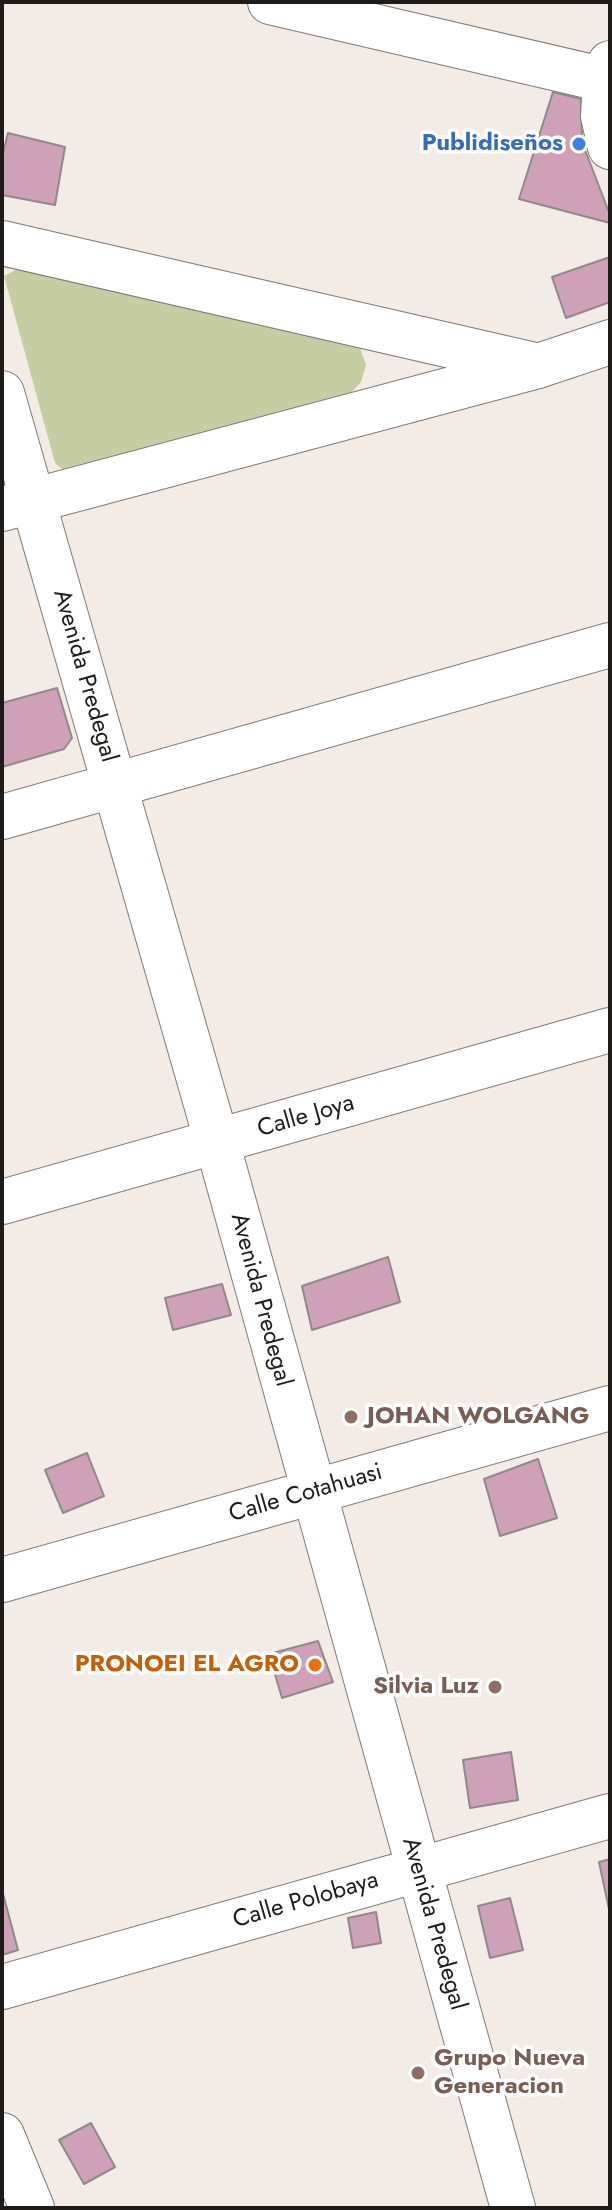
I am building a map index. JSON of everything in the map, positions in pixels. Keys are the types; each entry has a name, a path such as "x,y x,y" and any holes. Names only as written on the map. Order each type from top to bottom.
{"street":[{"path":"270,2 608,75 603,116 610,147"},
{"path":"2,243 538,366"},
{"path":"18,505 538,366 610,342"},
{"name":"Avenida Predegal","path":"2,393 18,505 115,787 217,1142 513,2208"},
{"path":"2,817 610,645"},
{"name":"Calle Joya","path":"2,1202 610,1030"},
{"name":"Calle Cotahuasi","path":"2,1580 610,1408"},
{"name":"Calle Polobaya","path":"2,1987 610,1816"},
{"path":"2,2135 32,2208"}],"green space":[{"path":"23,266 347,339 360,348 366,365 361,382 347,397 67,473 55,463 4,276"}],"building":[{"path":"553,92 581,99 582,142 610,215 610,223 519,199"},
{"path":"8,133 65,147 55,205 2,195 2,157"},
{"path":"610,257 610,302 566,318 552,277"},
{"path":"57,688 72,738 64,749 2,767 2,703"},
{"path":"388,1257 400,1302 312,1330 302,1286"},
{"path":"222,1284 231,1315 173,1330 165,1298"},
{"path":"87,1453 104,1496 63,1513 45,1470"},
{"path":"538,1459 557,1518 500,1536 484,1479"},
{"path":"318,1641 333,1682 282,1698 269,1654"},
{"path":"511,1752 518,1800 470,1808 463,1760"},
{"path":"610,1859 610,1914 599,1862"},
{"path":"2,1890 18,1950 2,1955"},
{"path":"510,1898 523,1950 490,1958 478,1906"},
{"path":"376,1912 381,1943 353,1948 348,1918"},
{"path":"91,2123 115,2167 84,2184 59,2140"}],"place":[{"name":"Publidiseños","path":"579,144"},
{"name":"JOHAN WOLGANG","path":"351,1417"},
{"name":"PRONOEI EL AGRO","path":"315,1665"},
{"name":"Silvia Luz","path":"495,1687"},
{"name":"Grupo Nueva Generacion","path":"418,2073"}]}
